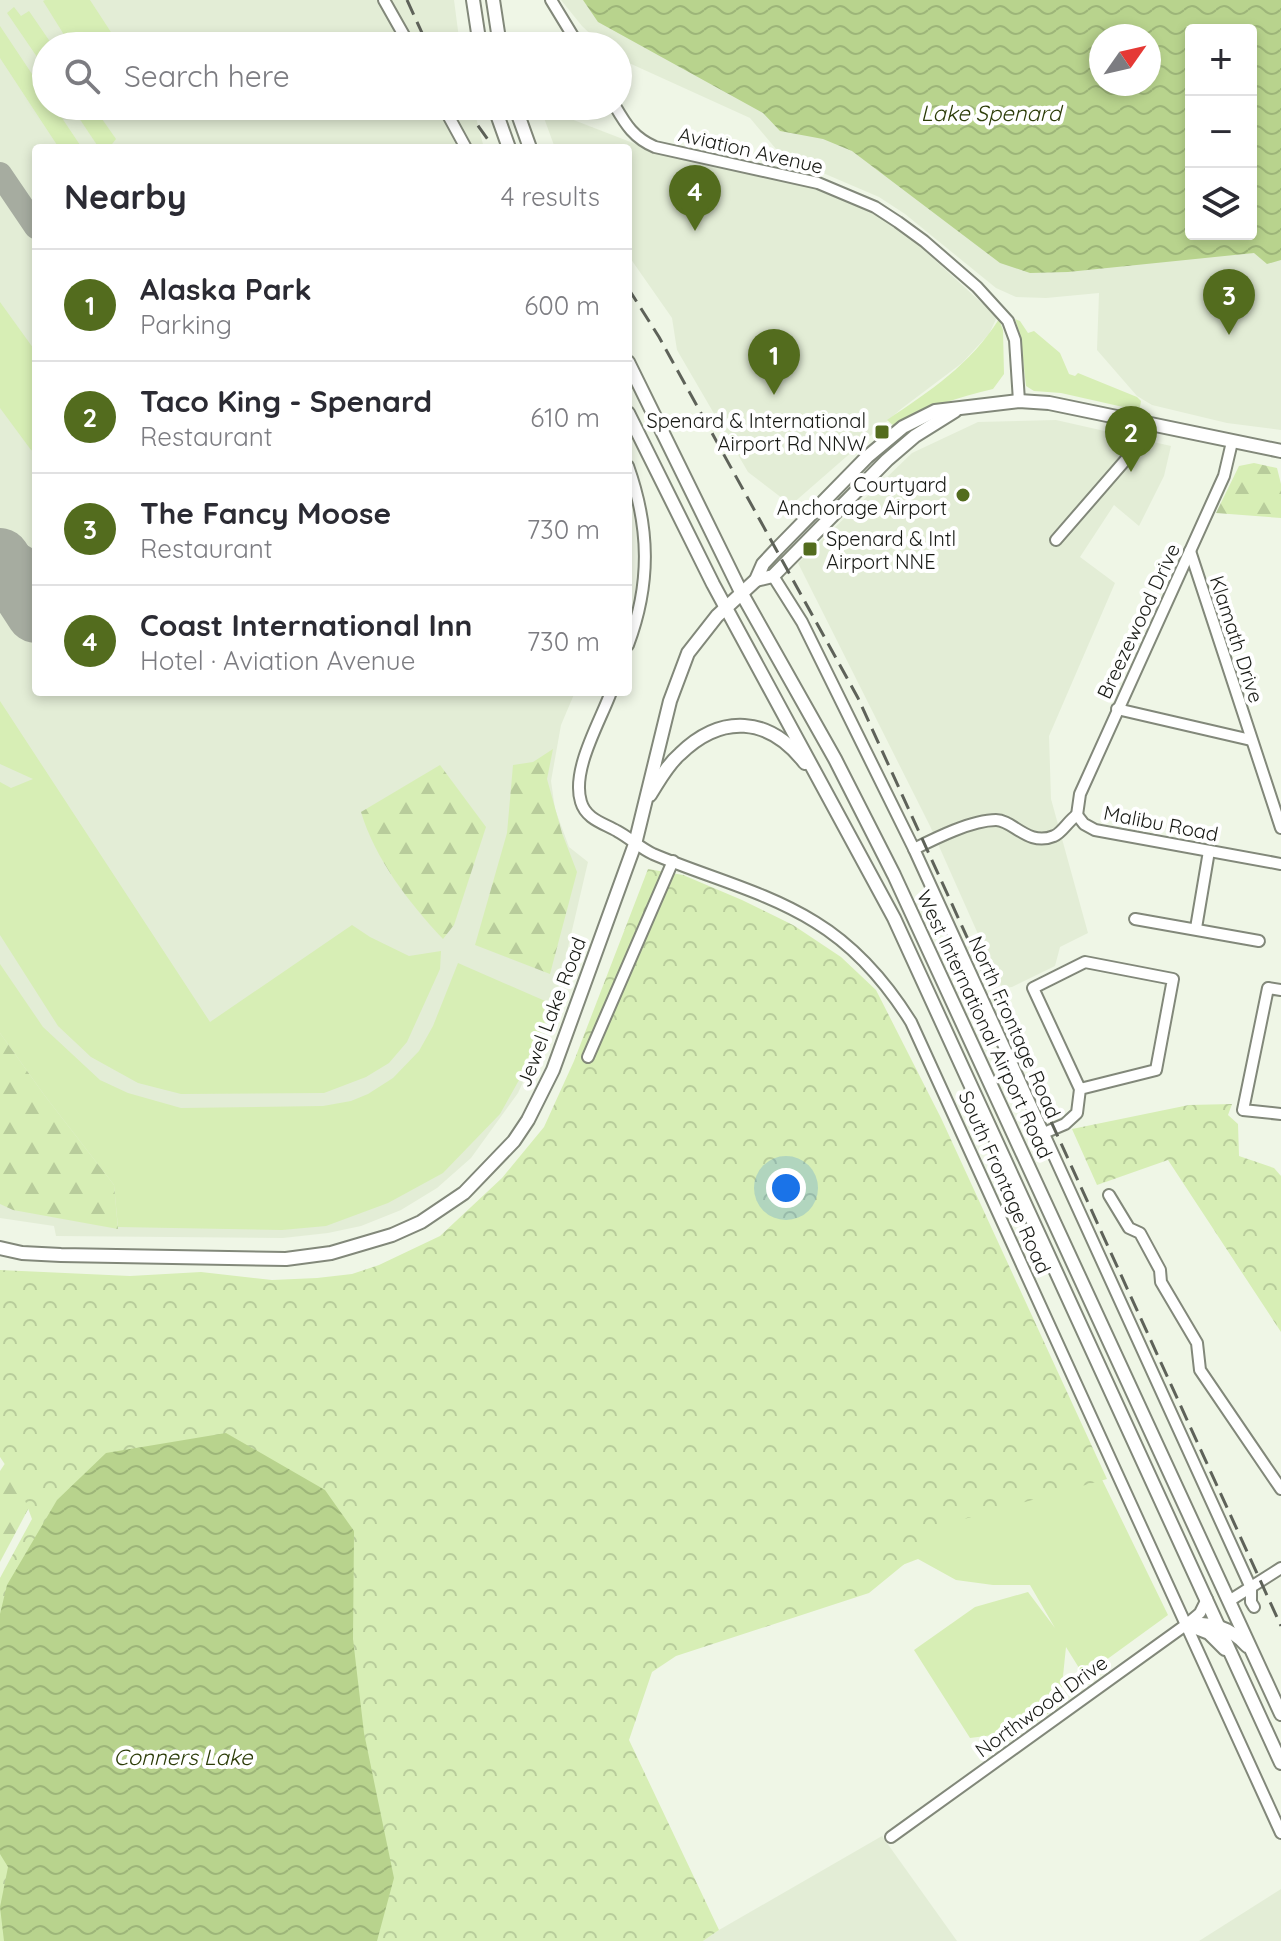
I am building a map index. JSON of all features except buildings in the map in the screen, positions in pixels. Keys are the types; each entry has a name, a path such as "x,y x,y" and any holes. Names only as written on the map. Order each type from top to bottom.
{"main road":[{"path":"473,0 478,32"},
{"path":"493,0 498,32"},
{"path":"499,120 508,144"},
{"path":"520,120 529,144"},
{"name":"West International Airport Road","path":"632,370 742,594 835,759 894,875 1281,1714"},
{"name":"Jewel Lake Road","path":"0,1248 22,1253 61,1255 286,1259 331,1253 365,1245 421,1222 443,1209 486,1172 514,1141 542,1096 635,844 670,701 681,668 696,641 726,607 756,580 763,564 882,443 903,427 935,411 1019,401 1078,407 1281,451"},
{"path":"756,580 773,576 887,460 915,436 959,408"},
{"name":"West International Airport Road","path":"632,421 726,607 894,918 1281,1763"},
{"path":"645,801 677,756 698,739 720,728 745,725 762,729 787,742 840,814"},
{"path":"1187,1624 1218,1625 1237,1636 1254,1655"},
{"path":"1187,1624 1217,1640 1238,1668"}],"street":[{"path":"384,0 402,32"},
{"path":"551,0 570,32"},
{"path":"451,120 464,144"},
{"name":"Aviation Avenue","path":"623,120 643,141 655,147 798,177 831,188 875,207 924,241 977,287 1008,321 1015,340 1019,401"},
{"path":"1056,540 1135,449 1143,423"},
{"name":"Breezewood Drive","path":"1077,815 1080,794 1224,476 1232,442"},
{"path":"632,479 643,515 646,565 640,608 632,633"},
{"name":"Klamath Drive","path":"1190,551 1281,828"},
{"name":"North Frontage Road","path":"773,576 802,622 914,849 1251,1588 1254,1607"},
{"name":"South Frontage Road","path":"609,696 585,757 579,791 584,810 635,844 762,896 816,922 865,962 898,1001 928,1054 1281,1833"},
{"path":"1117,709 1251,740"},
{"name":"Malibu Road","path":"914,849 943,835 996,820 1006,822 1029,836 1049,837 1058,835 1077,815 1084,824 1095,830 1281,864"},
{"path":"1196,928 1209,851"},
{"path":"588,1057 673,861"},
{"path":"1135,919 1259,941"},
{"path":"1044,1133 1065,1124 1077,1113 1080,1089 1033,988 1085,962 1173,979 1156,1070 1080,1089"},
{"path":"1281,990 1268,988 1243,1110 1281,1114"},
{"path":"1109,1195 1129,1228 1140,1233 1160,1270 1161,1282 1197,1343 1200,1370 1281,1489"},
{"path":"1229,1601 1281,1568"},
{"name":"Northwood Drive","path":"891,1837 1187,1624 1200,1613 1207,1599"}],"shaded area":[{"path":"0,0 454,0 458,32 32,32 32,120 477,120 483,144 32,144 32,696 573,696 561,725 551,781 555,809 569,847 588,862 551,1020 518,1093 471,1158 437,1188 401,1210 361,1226 283,1238 56,1236 54,1226 0,1218"},
{"name":"Lake Spenard","path":"561,0 1281,0 1281,430 1227,423 1152,405 1137,396 1097,350 1099,293 1046,298 1016,297 996,288 905,214 879,197 781,155 750,118 632,64 632,32 588,32"},
{"path":"545,120 574,120 646,148 803,183 860,204 913,240 997,317 989,334 962,363 901,409 791,505 748,472 677,350 672,318 632,261 632,144 554,144"},
{"path":"1056,420 1171,446 1164,476 1139,526 1114,505 1080,557 1115,583 1049,736 1051,799 1088,933 1060,947 1055,966 1012,987 1002,988 930,826 798,563 912,453 978,422"},
{"path":"882,1836 957,1941 703,1941 719,1930"},
{"path":"1281,1889 1281,1941 1199,1941"}],"green space":[{"path":"90,0 111,32 62,32 43,1"},
{"path":"14,7 21,16 29,11 43,32 32,32 32,50 7,13"},
{"path":"0,26 32,74 32,107 0,58"},
{"path":"41,120 63,120 79,144 56,144"},
{"path":"80,120 103,120 116,139 112,144 96,144"},
{"path":"0,302 32,346 32,450 0,408"},
{"path":"999,319 1003,330 1004,374 993,389 942,404 894,426 887,420 963,363"},
{"path":"1015,319 1028,333 1034,331 1060,353 1069,374 1075,376 1078,373 1137,397 1141,401 1140,407 1132,409 1061,393 1034,391 1026,386 1020,334"},
{"path":"1254,463 1277,468 1281,484 1281,518 1216,513 1239,466"},
{"path":"0,701 210,1022 352,925 409,956 441,951 440,969 407,1042 389,1063 366,1077 324,1093 181,1094 138,1083 91,1057 58,1026 0,935 0,782 11,788 33,779 0,764"},
{"path":"553,749 547,779 577,872 550,974 475,945 507,833 513,765 533,762"},
{"path":"440,765 486,827 454,925 443,939 394,880 375,847 361,812"},
{"path":"648,869 683,875 793,925 841,957 876,990 941,1118 1107,1479 957,1521 869,1593 676,1656 652,1672 629,1740 719,1930 703,1941 0,1941 0,1578 32,1519 20,1487 0,1457 0,1270 130,1276 201,1272 272,1280 317,1278 352,1274 379,1265 440,1236 502,1178 544,1127 574,1061"},
{"path":"458,963 552,1004 528,1064 500,1114 443,1173 388,1203 326,1226 282,1230 118,1227 114,1185 0,1033 0,964 43,1027 100,1080 128,1093 181,1108 323,1106 368,1094 393,1078 419,1051 433,1026"},
{"path":"0,1033 114,1185 118,1229 13,1210 0,1204"},
{"path":"1232,1104 1228,1115 1238,1124 1239,1156 1274,1168 1281,1176 1281,1332 1168,1160 1097,1185 1072,1129 1189,1105"},
{"path":"1072,1418 1168,1615 1084,1676 1066,1647 1060,1705 1023,1731 970,1738 914,1650 975,1607 1028,1592 1055,1628 1030,1585 993,1585 956,1580 918,1559 847,1586"},
{"path":"10,1456 33,1500 0,1562 0,1471"}],"water":[{"name":"Lake Spenard","path":"583,0 1281,0 1281,260 1267,264 1254,253 1030,273 1000,263 852,151 823,139 780,131 763,113 632,41 632,32 616,32 598,22"},
{"name":"Conners Lake","path":"226,1433 325,1490 354,1531 353,1639 364,1733 394,1878 377,1941 4,1941 0,1907 8,1867 0,1854 0,1614 7,1585 57,1500 106,1453"}],"taxiway":[{"path":"0,174 32,221"},
{"path":"0,544 32,562"}],"runway":[{"path":"0,558 32,607"}],"railway":[{"path":"407,0 422,32"},
{"path":"474,120 491,144"},
{"path":"632,294 659,337 858,698 1281,1626"}],"place":[{"name":"Coast International Inn","path":"695,231"},
{"name":"The Fancy Moose","path":"1229,335"},
{"name":"Alaska Park","path":"774,395"},
{"name":"Spenard & International Airport Rd NNW","path":"882,432"},
{"name":"Taco King - Spenard","path":"1131,472"},
{"name":"Courtyard Anchorage Airport","path":"963,495"},
{"name":"Spenard & Intl Airport NNE","path":"810,549"}]}
